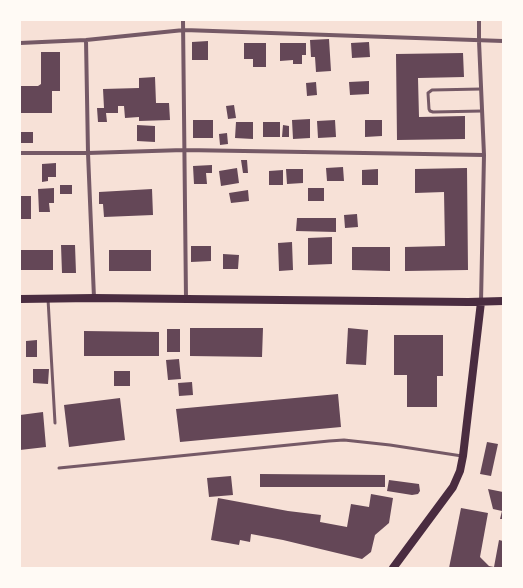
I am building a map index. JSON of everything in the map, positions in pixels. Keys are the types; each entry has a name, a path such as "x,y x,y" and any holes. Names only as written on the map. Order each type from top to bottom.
{"main road":[{"path":"20,299 94,298 503,302"},
{"path":"393,568 453,487 460,471 481,302"}],"street":[{"path":"183,20 186,300"},
{"path":"479,20 484,155 481,302"},
{"path":"20,43 86,40 184,30 503,41"},
{"path":"86,40 88,153 94,298"},
{"path":"20,153 88,153 184,150 484,155"}],"lane":[{"path":"481,89 432,90 428,93 428,109 433,112 482,111"},
{"path":"48,299 55,423"},
{"path":"58,468 329,440 344,440 390,445 463,456"}],"building":[{"path":"329,39 331,71 316,72 315,57 311,57 310,40"},
{"path":"208,41 208,60 192,60 192,42"},
{"path":"369,42 370,57 352,58 351,43"},
{"path":"244,43 266,43 266,67 253,67 253,59 244,59"},
{"path":"280,43 306,43 306,55 302,55 302,64 293,64 293,60 280,61"},
{"path":"41,52 60,52 60,91 52,91 52,113 20,113 20,86 38,86 41,84"},
{"path":"463,53 464,77 418,78 419,117 465,116 465,139 397,140 396,54"},
{"path":"155,77 156,103 169,103 170,120 139,121 139,117 125,118 124,106 118,106 118,113 106,113 107,122 98,122 97,108 104,108 103,89 139,88 139,78"},
{"path":"369,81 369,94 350,95 349,82"},
{"path":"316,82 317,95 307,96 306,83"},
{"path":"234,105 236,118 228,119 226,106"},
{"path":"310,119 310,138 293,139 292,120"},
{"path":"193,120 213,120 213,138 193,138"},
{"path":"335,120 336,137 318,138 317,121"},
{"path":"365,120 382,120 382,136 365,137"},
{"path":"236,122 253,122 253,139 235,138"},
{"path":"263,122 280,122 280,137 263,137"},
{"path":"137,125 155,126 155,142 137,141"},
{"path":"283,125 289,126 289,137 282,137"},
{"path":"20,132 33,132 33,143 20,143"},
{"path":"227,133 228,144 220,145 219,134"},
{"path":"241,160 247,160 248,173 243,173"},
{"path":"56,163 56,177 48,177 48,181 42,182 42,164"},
{"path":"212,165 212,173 206,173 207,184 194,184 193,166"},
{"path":"343,167 344,181 327,181 326,168"},
{"path":"237,168 239,183 221,186 219,171"},
{"path":"467,168 468,270 405,271 405,247 445,246 444,192 415,193 415,169"},
{"path":"286,169 303,169 303,183 287,184"},
{"path":"378,169 378,185 362,185 362,170"},
{"path":"283,170 283,185 269,185 269,171"},
{"path":"60,185 72,185 72,194 60,194"},
{"path":"54,188 54,203 49,203 50,212 39,212 38,189"},
{"path":"308,188 324,188 324,201 308,201"},
{"path":"152,189 153,215 104,217 103,204 99,204 99,192"},
{"path":"248,190 249,201 231,203 229,193"},
{"path":"20,196 31,196 31,219 20,219"},
{"path":"357,214 358,227 345,228 344,215"},
{"path":"297,218 336,218 336,232 296,231"},
{"path":"332,237 332,264 308,265 308,238"},
{"path":"292,242 293,270 279,271 278,243"},
{"path":"61,245 75,245 76,273 62,273"},
{"path":"191,246 211,246 211,261 191,262"},
{"path":"352,247 390,247 390,271 352,270"},
{"path":"20,250 53,250 53,270 20,270"},
{"path":"109,250 151,250 151,271 109,271"},
{"path":"223,254 239,255 238,269 223,269"},
{"path":"190,328 263,328 262,357 190,356"},
{"path":"348,328 368,330 366,365 346,364"},
{"path":"167,329 180,329 180,352 167,352"},
{"path":"84,331 159,332 159,356 84,356"},
{"path":"394,335 443,335 443,376 437,376 437,407 407,407 407,375 394,375"},
{"path":"37,340 37,357 26,357 26,341"},
{"path":"179,359 181,379 168,380 166,360"},
{"path":"33,369 49,369 48,384 33,383"},
{"path":"114,371 130,371 130,386 114,386"},
{"path":"192,382 193,395 179,396 178,383"},
{"path":"338,394 341,427 180,442 176,409"},
{"path":"120,398 125,440 69,447 64,405"},
{"path":"43,412 46,447 20,450 20,415"},
{"path":"487,442 498,444 491,476 480,474"},
{"path":"260,474 385,475 385,487 260,487"},
{"path":"231,476 233,495 209,497 207,478"},
{"path":"389,480 419,484 420,491 418,494 412,495 387,491"},
{"path":"488,489 503,492 503,519 500,519 502,511 493,509"},
{"path":"371,494 393,498 389,523 375,535 371,552 362,559 251,534 250,542 240,540 239,545 211,540 218,498 288,511 321,515 320,522 347,527 351,504 369,507"},
{"path":"461,508 488,513 480,557 489,566 494,567 499,540 503,541 503,568 449,568"}]}
